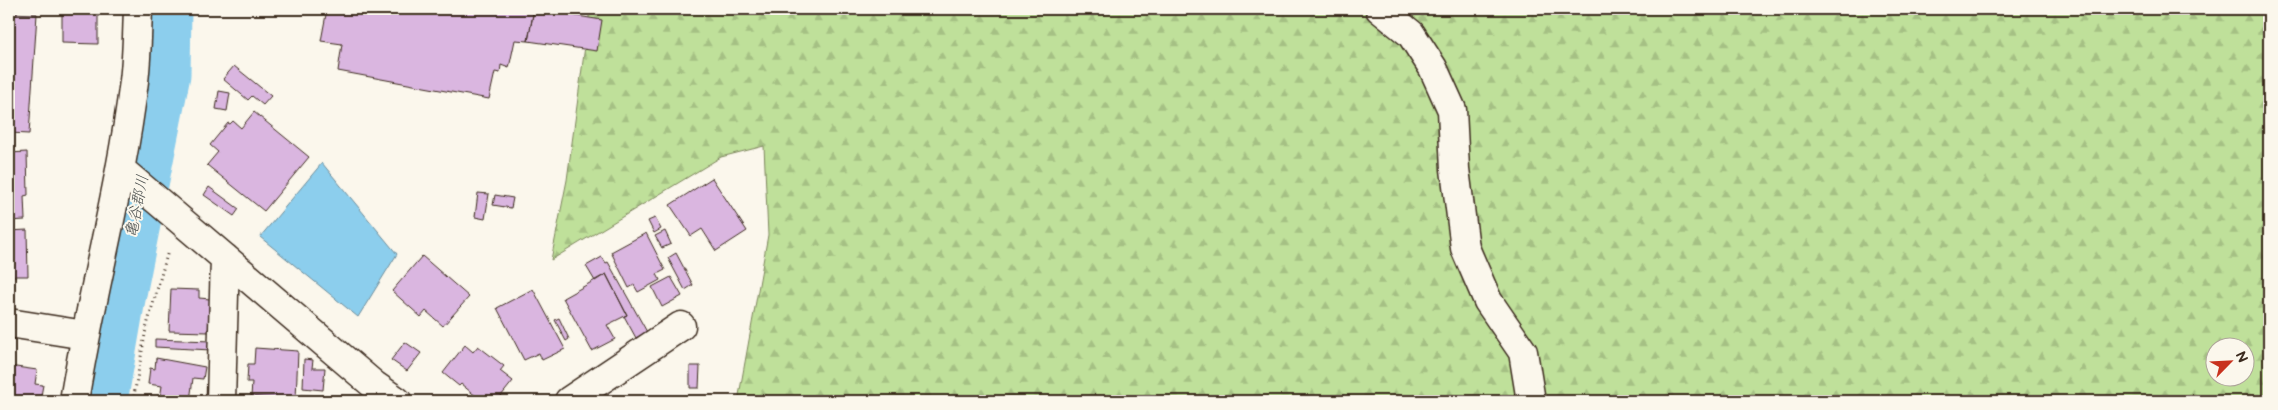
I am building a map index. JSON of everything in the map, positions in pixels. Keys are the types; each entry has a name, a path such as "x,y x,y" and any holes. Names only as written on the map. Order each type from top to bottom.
{"street":[{"path":"74,401 85,335 120,169 134,80 138,9"},
{"path":"1380,9 1411,34 1433,68 1452,110 1455,170 1465,248 1488,301 1523,352 1532,401"},
{"path":"120,169 225,258 374,393 397,401"},
{"path":"221,401 225,258"},
{"path":"9,323 85,335"},
{"path":"569,401 681,326"}],"path":[{"path":"133,401 146,330 178,217"}],"green space":[{"path":"590,9 2269,9 2269,401 738,401 768,235 764,146 721,157 551,260 567,180"}],"water":[{"path":"322,163 397,254 358,317 260,237"}],"building":[{"path":"62,9 98,9 98,44 62,43"},
{"path":"327,9 444,9 457,11 458,9 534,9 528,41 515,40 509,68 501,65 500,73 495,72 489,99 338,71 342,44 321,41"},
{"path":"534,9 602,20 597,51 528,41"},
{"path":"9,13 37,14 29,134 9,133"},
{"path":"234,66 271,96 263,105 252,96 248,100 223,79"},
{"path":"219,91 230,93 227,111 216,109"},
{"path":"254,112 309,157 264,211 207,165 218,152 210,145 228,123 230,124 233,121 241,128"},
{"path":"27,152 28,195 24,196 25,220 9,221 9,153"},
{"path":"712,178 747,231 716,251 702,229 691,236 670,205"},
{"path":"209,187 239,209 234,216 204,195"},
{"path":"478,193 489,194 485,219 475,217"},
{"path":"495,195 513,198 511,208 493,205"},
{"path":"655,218 661,229 654,233 648,221"},
{"path":"27,230 28,276 9,276 9,231"},
{"path":"665,231 671,244 662,248 655,236"},
{"path":"646,233 665,270 657,274 660,280 638,292 634,285 629,288 611,252"},
{"path":"676,253 693,285 685,290 668,258"},
{"path":"422,256 469,297 443,326 426,311 421,317 392,291"},
{"path":"602,257 606,263 608,262 647,332 636,338 624,316 627,315 606,274 595,281 586,266"},
{"path":"606,274 627,315 607,325 615,339 592,351 563,298"},
{"path":"671,277 682,296 662,307 652,287"},
{"path":"171,289 199,290 199,298 210,299 209,332 169,331"},
{"path":"533,289 565,349 542,360 539,353 524,360 497,308"},
{"path":"559,318 569,339 566,341 555,320"},
{"path":"155,339 211,341 211,350 155,347"},
{"path":"405,342 421,353 407,371 391,360"},
{"path":"465,345 473,352 478,346 504,366 500,371 513,381 497,401 473,401 477,397 443,373"},
{"path":"255,348 298,351 296,399 251,397 252,382 247,382 248,364 254,364"},
{"path":"156,358 205,367 203,379 193,378 190,401 160,398 162,386 148,384 150,368 155,369"},
{"path":"304,359 313,360 312,368 325,368 323,390 303,388"},
{"path":"9,366 37,370 35,384 43,385 40,401 9,401"},
{"path":"690,366 700,366 699,388 690,388"},
{"path":"301,395 353,397 353,401 301,401"},
{"path":"254,397 291,398 291,401 253,401"},
{"path":"656,397 694,397 694,401 656,401"}],"waterway":[{"name":"亀谷郡川","path":"98,401 116,298 161,74 162,9"}]}
